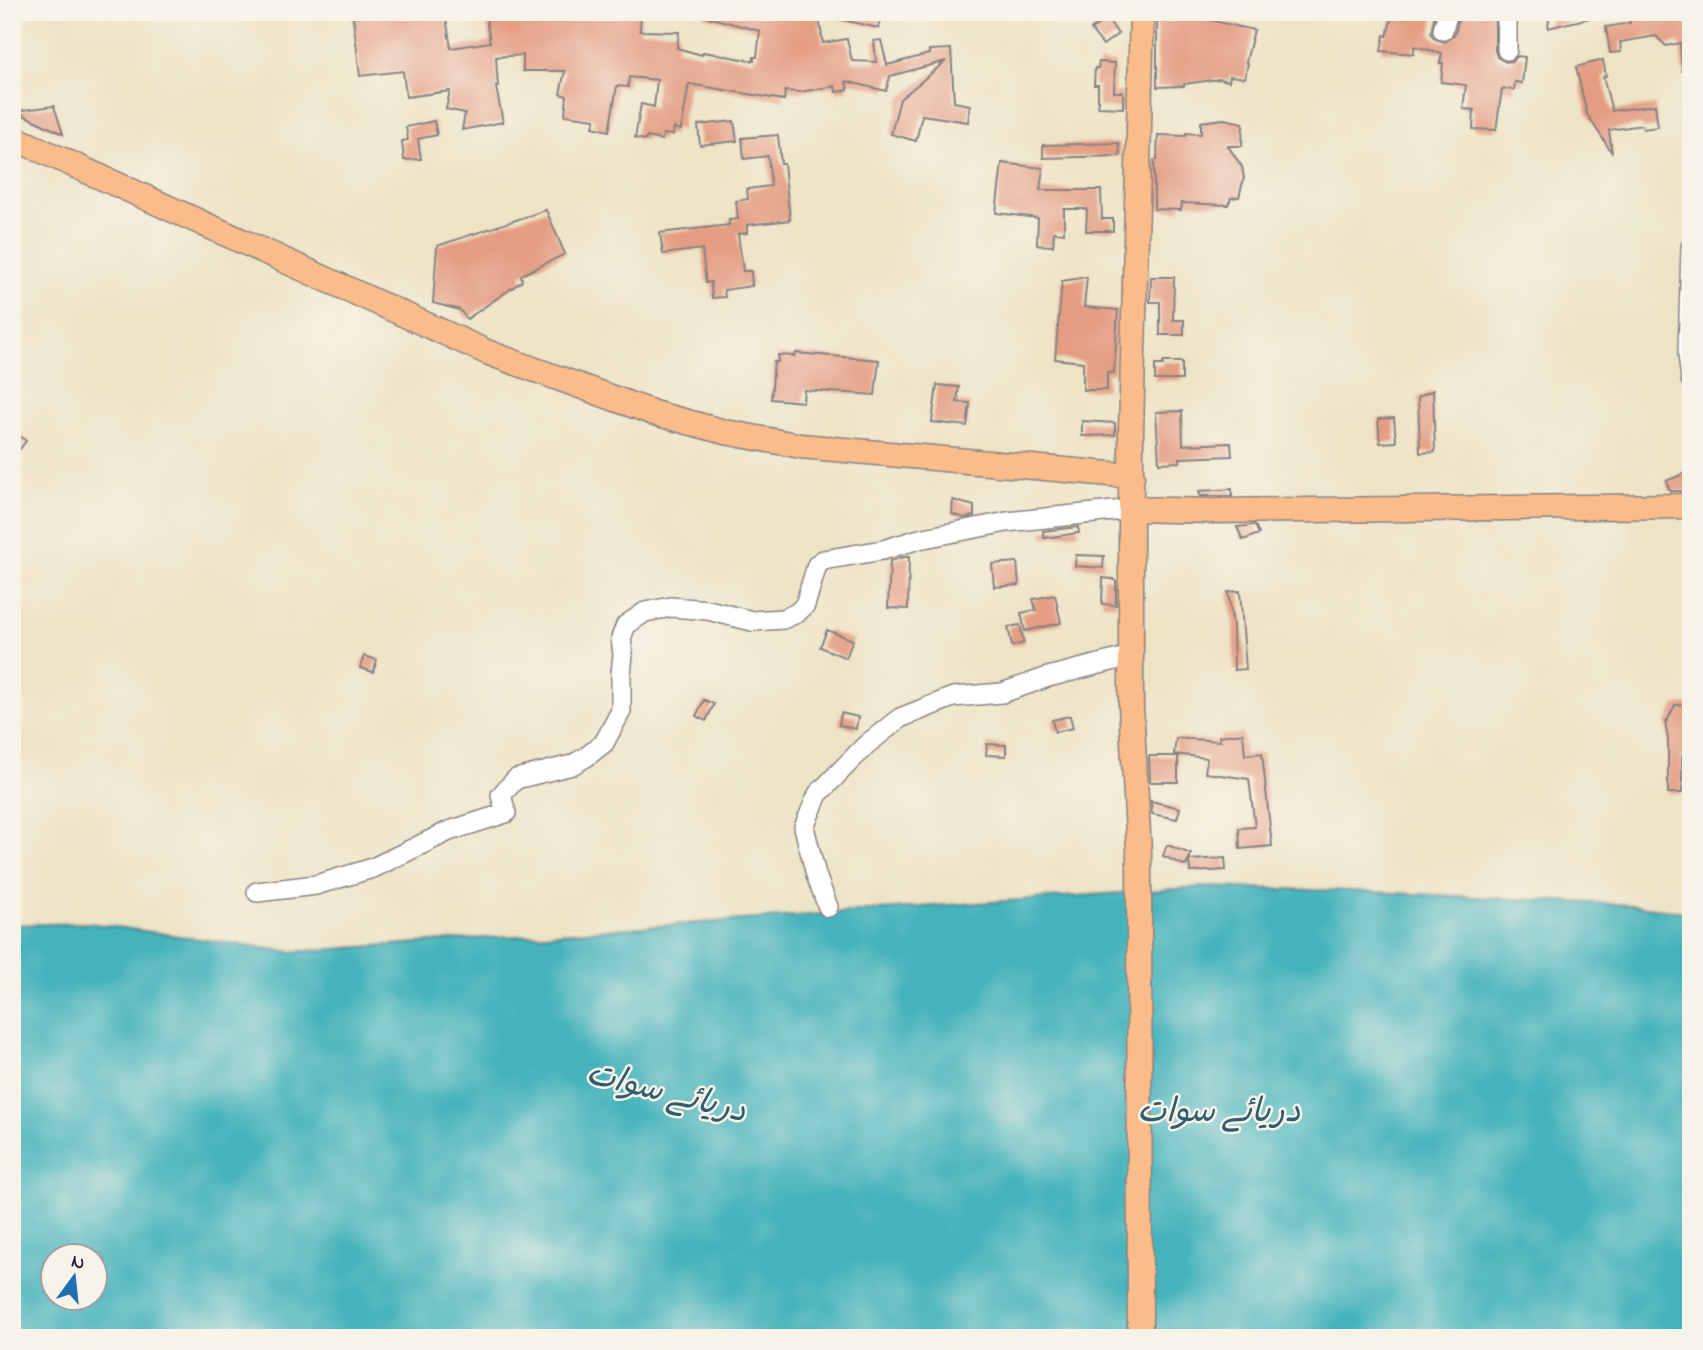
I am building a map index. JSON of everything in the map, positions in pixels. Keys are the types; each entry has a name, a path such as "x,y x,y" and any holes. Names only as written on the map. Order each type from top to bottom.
{"main road":[{"path":"1140,1338 1139,851 1131,656 1142,12"},
{"path":"12,137 489,353 654,413 725,432 801,446 1132,477"},
{"path":"1133,509 1211,511 1691,506"}],"street":[{"path":"1507,12 1507,50"},
{"path":"1691,247 1688,354 1691,380"},
{"path":"257,892 316,885 373,868 449,831 506,813 501,795 516,779 572,765 586,757 604,743 621,711 621,638 626,625 645,612 671,607 708,610 752,621 783,619 805,605 817,565 822,560 883,550 919,539 1007,522 1133,509"},
{"path":"828,907 816,875 804,827 818,794 866,745 900,718 953,697 1002,693 1048,677 1131,656"}],"water":[{"name":"دریائے سوات","path":"1203,887 1354,891 1632,905 1691,913 1691,1338 12,1338 12,925 88,923 291,952"}],"building":[{"path":"398,12 398,18 445,12 451,48 490,42 485,12 565,12 564,17 592,19 593,12 641,12 640,31 679,32 677,48 702,55 703,52 754,61 754,57 757,57 760,31 704,16 704,12 818,12 823,43 847,39 852,61 876,62 874,41 881,40 887,65 929,54 929,50 951,49 954,102 970,105 968,122 922,115 916,141 891,134 900,99 946,61 890,76 886,91 846,81 848,90 836,92 835,86 800,92 785,91 784,100 689,84 681,130 674,128 673,135 663,134 662,140 647,137 646,140 635,138 641,104 654,107 657,80 629,77 628,87 617,86 609,131 593,127 595,119 565,115 567,96 560,94 565,71 523,71 523,55 496,57 496,87 503,122 462,130 465,113 446,109 450,91 406,97 403,71 360,76 353,17"},
{"path":"831,12 882,12 878,28 830,17"},
{"path":"1393,12 1435,12 1431,34 1435,39 1445,42 1455,34 1460,12 1477,15 1477,12 1495,12 1497,57 1506,62 1518,56 1525,57 1522,83 1515,82 1514,90 1502,89 1496,130 1473,129 1474,110 1463,109 1466,85 1441,82 1442,53 1414,46 1414,54 1381,51"},
{"path":"1550,12 1594,12 1594,17 1548,28"},
{"path":"1630,12 1685,12 1691,24 1691,71 1682,71 1680,43 1666,46 1656,36 1620,42 1621,52 1610,53 1606,27 1630,23"},
{"path":"1187,14 1254,30 1245,78 1230,76 1229,81 1219,79 1184,86 1157,87 1157,21 1186,19"},
{"path":"1107,18 1118,34 1103,45 1091,30"},
{"path":"1603,60 1606,76 1603,77 1612,111 1655,105 1658,127 1643,129 1642,125 1609,130 1612,153 1587,114 1576,67"},
{"path":"1099,62 1115,63 1114,92 1123,92 1123,108 1098,107 1098,85 1094,85 1095,68 1098,68"},
{"path":"54,106 63,134 15,111"},
{"path":"1224,119 1243,123 1242,146 1228,146 1242,167 1244,178 1239,197 1231,198 1228,205 1182,203 1181,210 1154,209 1154,160 1157,160 1158,135 1201,134 1201,122"},
{"path":"434,121 437,135 418,139 421,159 404,160 402,141 408,140 406,127"},
{"path":"734,121 737,141 700,145 698,125"},
{"path":"778,135 790,220 747,225 747,233 738,234 743,271 751,271 752,286 724,290 725,297 712,298 711,282 706,283 702,249 663,254 660,233 729,225 729,220 738,219 736,201 748,199 747,189 771,186 768,156 744,159 742,138"},
{"path":"1119,143 1120,156 1043,158 1043,145"},
{"path":"1002,163 1043,168 1040,190 1101,190 1102,219 1113,219 1113,231 1086,231 1087,209 1064,209 1064,233 1054,232 1053,246 1037,245 1038,218 996,213"},
{"path":"546,210 565,254 521,275 522,281 467,319 460,310 433,303 437,246"},
{"path":"1087,277 1084,307 1118,310 1114,373 1107,372 1107,390 1083,390 1083,362 1055,359 1062,281"},
{"path":"1151,277 1174,277 1173,320 1184,320 1184,335 1160,335 1160,302 1150,302"},
{"path":"796,353 879,360 875,395 804,390 803,402 771,399 774,362 778,362 778,355 795,356"},
{"path":"1163,362 1182,362 1182,380 1155,380 1155,365 1163,365"},
{"path":"937,385 959,387 957,402 970,403 967,426 932,422"},
{"path":"1433,390 1435,452 1420,453 1418,397"},
{"path":"1182,411 1183,445 1231,443 1232,456 1180,458 1180,462 1159,463 1156,412"},
{"path":"1394,418 1396,442 1380,443 1378,419"},
{"path":"1082,421 1115,423 1115,435 1082,436"},
{"path":"12,430 26,441 12,459"},
{"path":"1691,471 1691,491 1670,491 1666,481"},
{"path":"1232,489 1232,496 1200,496 1199,491"},
{"path":"953,500 974,506 974,516 965,518 952,514"},
{"path":"1255,525 1259,534 1243,540 1237,527"},
{"path":"1078,527 1079,533 1044,538 1043,531"},
{"path":"1076,555 1104,556 1103,568 1075,566"},
{"path":"909,557 908,609 888,608 890,561"},
{"path":"1017,562 1019,585 994,587 992,564"},
{"path":"1103,578 1116,582 1116,605 1102,604"},
{"path":"1240,591 1246,669 1234,670 1233,626 1228,592"},
{"path":"1055,595 1061,623 1025,631 1021,613 1036,610 1033,599"},
{"path":"1020,625 1024,643 1012,646 1008,627"},
{"path":"827,630 853,640 846,658 820,647"},
{"path":"364,656 377,660 373,672 360,668"},
{"path":"704,700 714,704 706,721 696,716"},
{"path":"1691,704 1691,757 1682,756 1682,793 1668,793 1668,740 1665,721 1675,705"},
{"path":"841,713 858,717 856,729 839,725"},
{"path":"1070,716 1073,728 1055,732 1052,720"},
{"path":"1243,733 1245,755 1262,753 1272,846 1240,849 1239,828 1255,827 1249,779 1205,773 1207,758 1174,754 1176,738 1220,741 1219,736"},
{"path":"987,744 1006,745 1006,756 986,755"},
{"path":"1149,756 1178,756 1178,782 1150,782"},
{"path":"1151,801 1180,808 1177,819 1152,814"},
{"path":"1167,845 1191,854 1186,866 1163,856"},
{"path":"1225,858 1226,870 1190,872 1189,860"}]}
